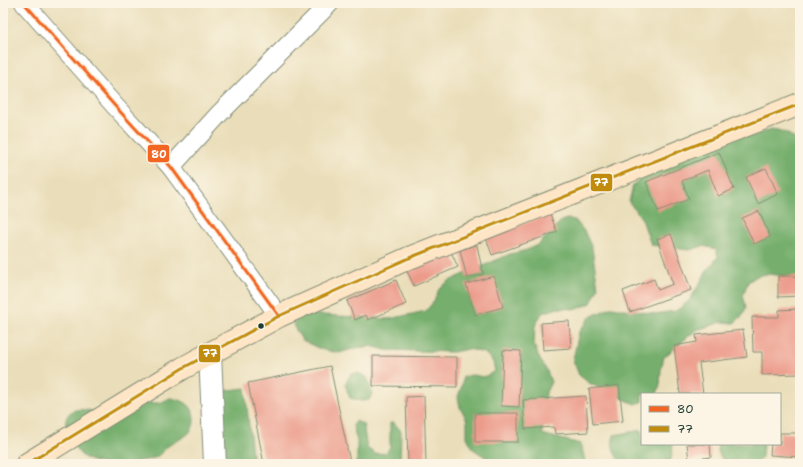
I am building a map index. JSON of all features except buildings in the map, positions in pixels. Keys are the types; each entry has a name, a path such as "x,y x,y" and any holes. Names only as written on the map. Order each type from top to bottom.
{"main road":[{"path":"27,464 153,386 279,316 409,258 800,104"}],"street":[{"path":"24,3 171,167 279,316"},
{"path":"171,167 219,114 330,3"},
{"path":"210,354 215,464"}],"green space":[{"path":"771,129 779,130 794,138 800,144 800,277 766,274 757,276 748,282 743,295 746,308 742,316 734,323 722,322 696,330 664,357 657,393 641,393 641,402 635,404 589,383 579,375 573,360 579,332 590,317 612,307 655,314 676,311 690,300 708,269 718,257 716,249 703,246 689,250 651,245 642,219 629,202 633,185 652,170 738,136 755,135"},
{"path":"567,219 575,220 584,231 592,248 598,288 591,303 577,309 558,308 542,313 535,326 534,345 551,382 546,392 542,434 581,444 585,461 583,464 513,463 490,460 473,449 467,437 467,420 460,407 458,397 463,377 472,375 484,377 495,371 493,362 485,353 468,349 453,352 386,350 371,346 356,348 339,353 320,349 302,340 293,325 297,316 305,314 389,319 426,311 434,301 439,289 449,281 510,254 527,250 539,244 561,221"},
{"path":"358,373 367,377 372,394 369,400 361,401 350,398 345,384 351,374"},
{"path":"245,388 253,464 223,464 215,392"},
{"path":"170,398 179,400 190,407 194,415 193,425 189,433 168,446 152,459 137,461 126,465 107,464 94,461 84,457 80,453 75,447 68,433 66,418 70,413 76,410 88,410 108,417 143,402 160,403"},
{"path":"355,421 363,424 367,448 375,454 386,453 390,447 390,423 394,423 401,431 400,464 357,464 357,441 353,426"},
{"path":"641,430 641,445 673,445 671,460 661,464 621,464 613,447 614,435"},
{"path":"717,445 763,445 762,457 756,464 725,464 718,452"}],"transit line":[{"name":"80","path":"24,3 171,167 279,316"},
{"name":"77","path":"27,464 183,368 279,316 409,258 800,104"}]}
